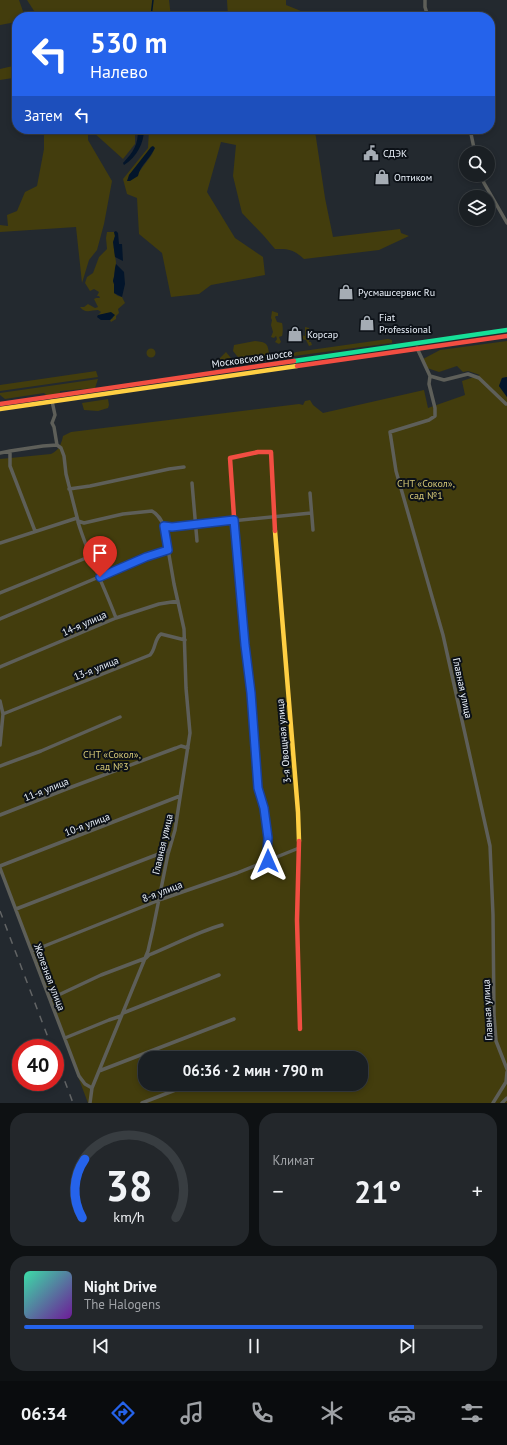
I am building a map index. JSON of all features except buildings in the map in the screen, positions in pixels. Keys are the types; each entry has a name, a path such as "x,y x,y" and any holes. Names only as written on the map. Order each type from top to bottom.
{"street":[{"path":"425,0 426,12"},
{"path":"471,134 474,146"},
{"path":"484,182 507,223"},
{"name":"Московское шоссе","path":"0,409 52,401 112,389 507,330"},
{"name":"Московское шоссе","path":"0,404 507,336"},
{"name":"Главная улица","path":"417,348 430,376 429,384 436,408 435,416 429,420 390,432 390,436 397,475 446,646 490,846 495,1034 496,1041 507,1069"},
{"path":"430,376 444,380 468,374 479,378 506,404"},
{"path":"52,401 55,415 52,423 57,445 61,448 64,456 69,489 86,547 100,577 116,618"},
{"path":"0,453 57,445"},
{"path":"10,451 9,462 35,531"},
{"name":"3-я Овощная улица","path":"234,520 230,458 258,452 271,452 274,517 298,812 298,973 300,1029"},
{"path":"69,489 169,469 184,468"},
{"path":"192,483 197,541"},
{"path":"310,494 313,530"},
{"name":"Главная улица","path":"78,519 84,524 124,514 152,511 158,515 164,526 174,584 183,619 186,688 190,723 188,748 175,830 169,850 146,958 92,1088 90,1103"},
{"path":"164,526 172,527 311,513"},
{"path":"0,543 78,519"},
{"path":"234,520 245,645 251,693 258,788 264,808 268,838 268,861"},
{"path":"0,619 146,557 168,550"},
{"path":"0,593 91,556"},
{"name":"14-я улица","path":"0,667 116,618 159,604 178,601"},
{"name":"13-я улица","path":"3,714 150,655 153,652 158,636 161,634 185,640"},
{"path":"0,701 3,714 0,745"},
{"path":"0,766 41,751 120,717"},
{"name":"11-я улица","path":"0,816 69,788 181,746 188,748"},
{"name":"10-я улица","path":"0,867 180,796"},
{"name":"8-я улица","path":"32,951 158,901 268,861 299,848"},
{"path":"16,909 169,850"},
{"name":"Железная улица","path":"0,867 79,1076 85,1084 92,1088"},
{"path":"50,999 101,975 146,958 186,938 210,928 222,925"},
{"path":"65,1038 218,975"},
{"path":"99,1071 234,1019"},
{"path":"494,1103 506,1082 507,1072"},
{"path":"142,1103 173,1091"},
{"path":"502,1103 507,1098"}],"green space":[{"path":"0,0 19,0 23,12 12,12 12,23 0,25"},
{"path":"27,0 169,0 170,12 35,12"},
{"path":"227,0 286,0 286,5 304,12 228,12"},
{"path":"12,66 12,78 0,80 0,69"},
{"path":"44,134 88,134 88,140 112,181 104,224 97,250 89,260 82,283 76,227 0,232 0,225 8,226 7,215 17,211 25,192 37,186 44,149"},
{"path":"95,134 135,134 135,144 123,159"},
{"path":"149,134 315,134 325,198 333,237 400,229 401,233 409,236 379,250 304,259 291,250 275,249 242,213 233,176 236,145 221,142 207,192 235,238 263,257 265,275 211,285 199,294 171,297 162,253 139,234 137,198 127,194 123,179 148,148","holes":["153,153 139,172 129,175"]},
{"path":"107,232 114,232 115,236 114,246 116,262 113,281 114,293 122,297 125,303 118,309 119,313 116,316 116,319 111,322 110,320 113,318 110,313 98,315 101,312 98,310 86,311 80,307 84,307 88,304 95,308 98,307 94,299 100,298 97,296 99,292 94,289 90,291 85,283 87,277 93,273 99,257 107,249"},
{"path":"272,311 278,313 278,316 275,317 277,322 282,323 283,330 282,336 279,337 281,342 279,344 275,342 277,339 276,336 274,338 271,337 273,332 271,325"},
{"path":"305,327 309,328 309,342 311,342 312,345 309,346 306,340 302,339 301,342 298,341 302,335 305,336"},
{"path":"388,339 392,340 392,343 294,356 294,353 296,352"},
{"path":"255,341 262,342 267,345 269,354 267,359 244,361 233,351 234,345"},
{"path":"507,341 507,377 502,378 499,386 507,397 507,1103 88,1103 0,871 0,459 51,454 59,447 63,436 71,432 299,404 303,405 305,401 310,400 313,405 323,413 424,390 428,408 465,395 462,381 480,375 468,371 463,372 457,366 439,372 427,368 423,359 440,350"},
{"path":"151,348 156,353 151,358 146,353"},
{"path":"226,352 235,363 212,366"},
{"path":"96,371 98,377 0,391 0,385"},
{"path":"98,379 95,388 60,391 60,393 47,396 44,393 5,399 0,395 0,393"},
{"path":"108,399 108,408 98,411 84,410 82,403"}],"water":[{"path":"138,134 144,134 136,154 124,165 123,163 133,151"},
{"path":"153,146 155,148 153,152 141,168 138,176 130,181 127,181 129,175"},
{"path":"116,231 118,233 119,244 122,244 123,261 115,257 113,242 115,236 114,232"},
{"path":"116,264 124,272 125,284 122,297 114,293 113,281"},
{"path":"111,312 115,315 110,320 101,320 97,317 98,315"},
{"path":"507,377 507,397 499,386 502,378"}],"waterway":[{"path":"152,12 153,0"}],"railway":[{"path":"0,911 49,1039"},
{"path":"64,1079 73,1103"}],"traffic: fast":[{"path":"294,361 507,330"},
{"path":"244,627 259,788 264,808 268,838 268,861"}],"traffic: slow":[{"path":"0,409 297,366"},
{"path":"275,531 298,812 299,841"}],"traffic: jam":[{"path":"297,366 507,336"},
{"path":"0,404 294,361"},
{"path":"244,627 237,561 230,458 258,452 271,452 275,531"},
{"path":"299,841 297,920 300,1029"}],"place":[{"name":"СДЭК","path":"371,153"},
{"name":"Оптиком","path":"382,177"},
{"name":"Русмашсервис Ru","path":"346,292"},
{"name":"Fiat Professional","path":"367,323"},
{"name":"Корсар","path":"295,334"}],"route":[{"path":"100,577 146,557 168,550 164,526 186,526 234,520 237,561 242,594 245,645 251,693 258,788 264,808 268,838 268,861"}],"park label":[{"name":"СНТ «Сокол», сад №1","path":"426,488"},
{"name":"СНТ «Сокол», сад №3","path":"112,760"}]}
